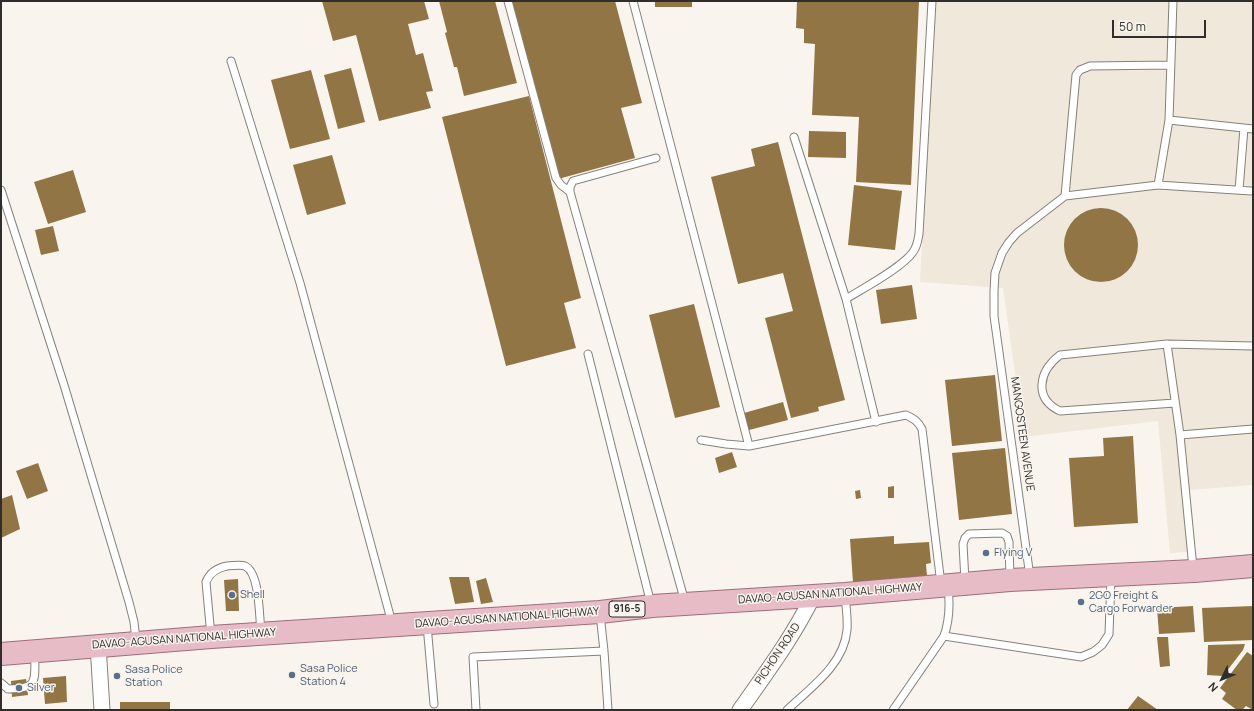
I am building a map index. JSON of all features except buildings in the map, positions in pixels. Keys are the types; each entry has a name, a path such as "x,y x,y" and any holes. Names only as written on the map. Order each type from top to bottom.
{"main road":[{"name":"DAVAO-AGUSAN NATIONAL HIGHWAY","path":"1,654 211,636 600,612 652,606 845,594 1020,580 1194,571 1253,566"}],"street":[{"name":"PICHON ROAD","path":"740,710 784,647 813,596"},
{"path":"98,646 102,710"}],"lane":[{"path":"508,1 556,178 561,185 570,192"},
{"path":"632,1 749,446"},
{"path":"846,299 901,264 914,251 917,243 919,234 932,1"},
{"path":"1158,185 1169,120 1173,1"},
{"path":"231,61 300,283 392,625"},
{"path":"1170,64 1090,66 1080,70 1076,75 1065,196 1158,185 1251,191"},
{"path":"1169,120 1253,129"},
{"path":"1239,190 1244,128"},
{"path":"794,137 846,299 876,422"},
{"path":"656,158 573,181 570,187 570,192 685,604"},
{"path":"1,190 67,392 129,602 134,622 136,642"},
{"name":"MANGOSTEEN AVENUE","path":"1020,580 994,316 995,273 998,262 1009,242 1017,233 1065,196"},
{"path":"1167,344 1180,435 1194,571"},
{"path":"1175,403 1060,410 1052,407 1045,399 1042,390 1043,378 1046,369 1052,361 1060,356 1167,344 1253,346"},
{"path":"588,354 652,606"},
{"path":"701,440 749,446 906,415 914,418 922,429 952,585"},
{"path":"1180,435 1253,429"},
{"path":"893,710 944,636 948,624 952,585 965,538 969,534 1002,533 1007,536 1020,580"},
{"path":"211,636 206,582 208,575 214,570 222,567 240,565 246,567 253,573 256,581 261,633"},
{"path":"944,636 1081,657 1093,652 1102,645 1109,634 1111,575"},
{"path":"787,710 820,680 838,658 845,642 847,629 845,594"},
{"path":"600,612 608,710"},
{"path":"427,623 434,704"},
{"path":"1,682 8,690 23,689 30,686 34,680 35,651"},
{"path":"476,710 473,658 604,651"}],"shaded area":[{"path":"934,1 1253,1 1253,485 1189,490 1194,551 1170,553 1158,421 1024,437 1003,288 920,282"}],"place":[{"name":"Flying V","path":"986,553"},
{"name":"Shell","path":"232,595"},
{"name":"2GO Freight & Cargo Forwarder","path":"1081,602"},
{"name":"Sasa Police Station 4","path":"292,675"},
{"name":"Sasa Police Station","path":"117,676"},
{"name":"Silver","path":"19,688"}]}
